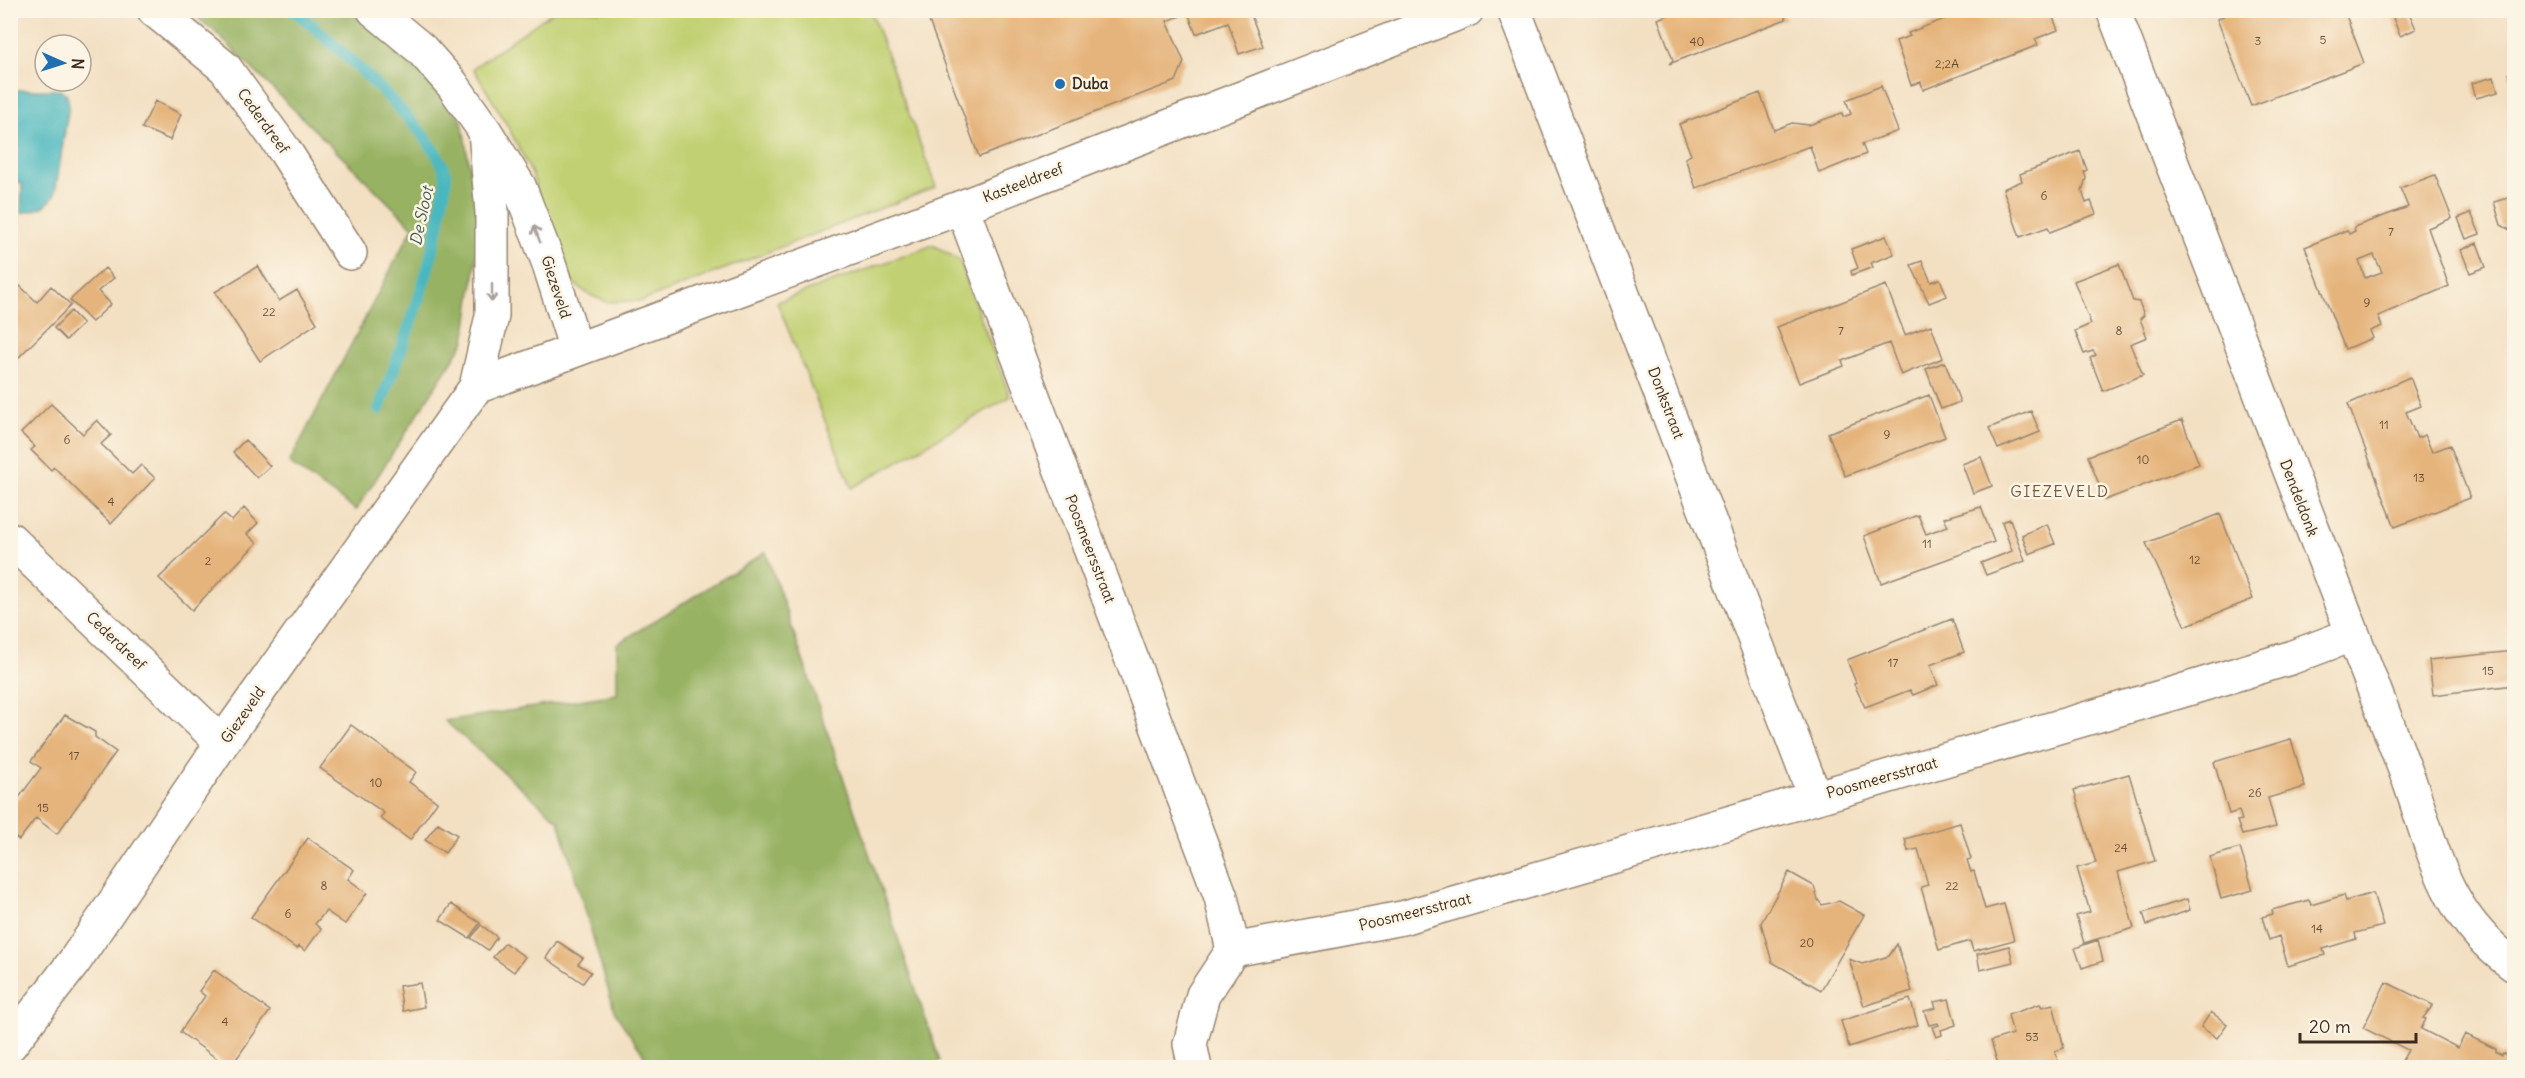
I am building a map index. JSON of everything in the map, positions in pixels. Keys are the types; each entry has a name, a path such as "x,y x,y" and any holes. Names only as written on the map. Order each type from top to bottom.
{"street":[{"name":"Cederdreef","path":"154,10 225,68 285,151 350,253"},
{"name":"Giezeveld","path":"374,10 421,49 452,84 519,186 549,264 576,349"},
{"name":"Kasteeldreef","path":"576,349 962,207 1467,10"},
{"name":"Donkstraat","path":"1514,10 1815,797"},
{"name":"Dendeldonk","path":"2113,10 2409,780 2443,879 2462,915 2476,933 2514,966"},
{"name":"Giezeveld","path":"10,1045 74,962 222,743 476,387 492,316 492,212 485,131"},
{"name":"Poosmeersstraat","path":"962,207 1221,897 1233,950 1402,918 2178,692 2290,658 2351,634"},
{"path":"476,387 576,349"},
{"name":"Cederdreef","path":"10,539 222,743"},
{"path":"1195,1068 1190,1044 1203,995 1233,950"}],"green space":[{"path":"188,11 352,11 410,58 462,121 480,232 465,341 356,510 289,463 413,227 213,30"},
{"path":"554,11 871,11 936,187 642,301 607,302 590,295 573,283 554,245 532,174 506,123 473,68"},
{"path":"933,245 959,260 1010,397 852,488 777,302"},
{"path":"766,552 940,1061 915,1068 652,1067 615,1013 559,821 445,721 617,694 617,644"}],"water":[{"path":"11,90 64,93 67,95 69,105 55,194 45,206 21,213 22,183 11,182"}],"building":[{"name":"Duba","path":"925,10 1249,10 1263,46 1239,54 1228,22 1196,34 1188,13 1167,21 1184,62 1176,81 979,157"},
{"path":"1680,10 1782,10 1786,19 1669,64 1673,60 1658,19"},
{"path":"1968,10 2050,10 2058,30 2035,39 2038,45 1923,90 1921,82 1911,85 1896,41 1910,36 1908,33"},
{"path":"2238,10 2344,10 2364,63 2251,106 2217,19"},
{"path":"2390,10 2408,10 2416,29 2400,36"},
{"path":"2514,72 2514,88 2509,73"},
{"path":"2494,77 2498,92 2476,98 2472,83"},
{"path":"1881,86 1898,131 1862,144 1866,154 1819,173 1810,146 1696,188 1685,158 1691,155 1679,124 1760,93 1774,130 1792,123 1809,125 1842,113 1843,117 1851,114 1846,100"},
{"path":"155,101 181,114 170,140 142,128"},
{"path":"2080,151 2087,170 2084,172 2086,178 2082,191 2086,203 2091,201 2096,214 2050,232 2048,227 2020,237 2003,189 2022,181 2020,174"},
{"path":"2435,175 2452,218 2428,228 2449,286 2378,316 2382,326 2370,331 2373,338 2345,349 2305,247 2347,230 2349,234 2355,231 2354,227 2408,207 2400,188","holes":["2374,255 2382,272 2365,278 2359,261"]},
{"path":"2514,196 2514,236 2512,231 2501,225 2494,202"},
{"path":"2471,213 2480,234 2466,239 2458,218"},
{"path":"1886,236 1894,254 1871,263 1873,267 1852,275 1851,271 1858,268 1851,249"},
{"path":"2477,243 2486,267 2470,273 2461,250"},
{"path":"1922,261 1931,282 1940,279 1947,296 1929,303 1911,265"},
{"path":"2119,264 2133,301 2139,302 2144,315 2140,319 2147,337 2130,344 2143,375 2103,391 2090,358 2096,355 2093,351 2084,354 2075,331 2091,324 2074,281"},
{"path":"258,266 279,301 297,290 317,323 260,361 215,292"},
{"path":"105,268 114,278 98,291 111,304 92,322 70,300"},
{"path":"1886,285 1905,335 1931,325 1943,358 1901,375 1889,343 1842,361 1844,366 1799,383 1777,327"},
{"path":"20,286 37,302 51,286 71,305 10,366 10,293"},
{"path":"71,311 83,324 66,340 54,328"},
{"path":"1945,362 1960,402 1941,409 1926,369"},
{"path":"2410,377 2421,406 2406,412 2417,438 2425,435 2432,452 2450,445 2470,498 2395,527 2348,404"},
{"path":"1929,395 1945,437 1845,476 1828,433"},
{"path":"51,404 83,434 97,420 111,435 101,444 132,474 141,465 155,478 111,524 54,467 51,470 31,450 35,447 21,433"},
{"path":"2031,411 2040,432 1998,449 1989,428"},
{"path":"2182,420 2199,464 2105,500 2088,456"},
{"path":"245,440 270,466 257,478 233,452"},
{"path":"1981,457 1992,486 1973,493 1962,464"},
{"path":"1981,507 1994,542 1881,583 1864,536 1918,515 1926,534 1948,526 1944,518"},
{"path":"244,508 258,523 247,534 257,543 192,610 159,578 224,514 232,521"},
{"path":"2220,514 2253,599 2185,626 2146,543"},
{"path":"2010,519 2025,561 1986,575 1981,563 2012,551 2002,522"},
{"path":"2047,524 2055,544 2029,554 2022,535"},
{"path":"1952,619 1964,652 1930,665 1938,685 1913,695 1910,690 1865,707 1854,684 1856,683 1847,660"},
{"path":"2514,651 2514,685 2433,695 2429,660"},
{"path":"65,715 95,732 95,737 116,752 57,834 36,818 19,840 10,834 10,793 18,799 41,768 31,761"},
{"path":"351,725 416,772 409,782 437,802 410,840 380,818 384,813 320,768"},
{"path":"2291,739 2305,787 2268,798 2276,827 2242,835 2237,821 2242,820 2239,811 2229,814 2214,762"},
{"path":"2129,774 2155,861 2118,872 2134,928 2084,943 2076,916 2090,912 2077,868 2096,863 2074,790"},
{"path":"438,823 457,835 445,853 425,840"},
{"path":"1960,823 1971,859 1967,860 1971,872 1974,871 1985,909 2004,904 2014,940 1973,951 1970,941 1939,950 1921,887 1928,885 1918,849 1908,851 1905,839"},
{"path":"308,838 354,870 348,879 367,893 345,924 326,911 315,924 321,929 305,951 299,946 297,949 251,917"},
{"path":"2240,848 2253,890 2221,899 2210,857"},
{"path":"1789,872 1814,886 1822,905 1839,901 1864,915 1821,990 1772,962 1761,923"},
{"path":"2373,893 2383,926 2355,933 2356,939 2323,949 2325,955 2288,966 2279,936 2269,940 2262,917 2273,914 2272,910 2309,900 2311,905 2344,895 2346,901"},
{"path":"2187,899 2190,910 2147,925 2143,913"},
{"path":"451,904 480,923 469,938 440,920"},
{"path":"481,925 497,937 488,950 471,938"},
{"path":"2098,940 2103,961 2082,968 2075,948"},
{"path":"557,941 583,958 578,964 591,972 583,983 546,958"},
{"path":"505,943 525,957 514,972 493,957"},
{"path":"1897,944 1912,991 1864,1006 1849,959 1862,964 1889,956"},
{"path":"2009,946 2013,962 1980,970 1977,954"},
{"path":"214,970 270,1011 230,1068 180,1032 205,996 199,991"},
{"path":"2386,982 2433,1005 2423,1018 2426,1019 2421,1029 2458,1048 2465,1034 2496,1049 2496,1052 2502,1055 2503,1053 2511,1057 2506,1068 2398,1068 2408,1050 2363,1028"},
{"path":"420,983 424,1007 403,1011 399,986"},
{"path":"1910,999 1918,1025 1849,1047 1841,1021"},
{"path":"1949,999 1956,1025 1941,1030 1942,1035 1936,1037 1932,1027 1939,1025 1938,1023 1929,1025 1924,1011 1936,1008 1934,1002"},
{"path":"2040,1004 2042,1007 2053,1004 2064,1048 2055,1051 2060,1068 1999,1068 1991,1041 2013,1034 2008,1015"},
{"path":"2211,1012 2227,1024 2217,1038 2201,1027"},
{"path":"1947,1058 1950,1068 1917,1068 1917,1067"}],"waterway":[{"name":"De Sloot","path":"294,10 381,89 405,115 440,160 446,177 436,235 423,285 379,409"}],"place":[{"name":"Duba","path":"1060,84"}],"district":[{"name":"GIEZEVELD","path":"2060,491"}]}
